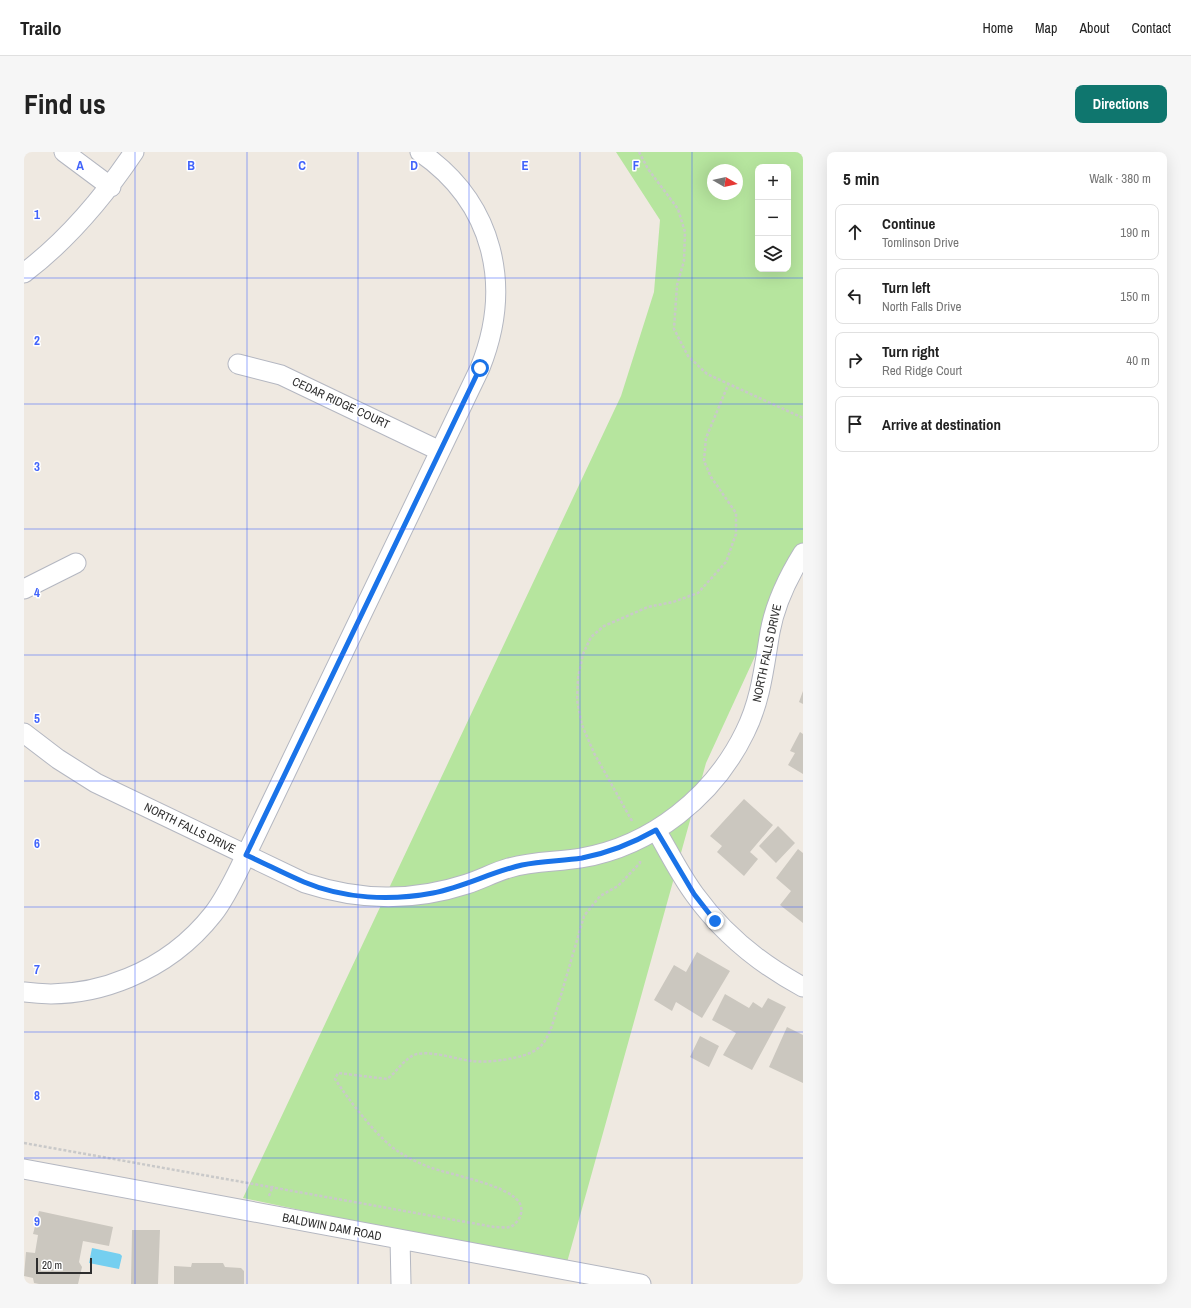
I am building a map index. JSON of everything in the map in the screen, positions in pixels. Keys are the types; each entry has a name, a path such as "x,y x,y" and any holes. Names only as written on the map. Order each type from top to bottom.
{"street":[{"path":"64,152 110,186"},
{"path":"24,273 41,260 74,229 110,186 134,152"},
{"path":"24,992 62,994 92,989 120,981 146,970 171,954 194,935 213,914 230,889 440,451 487,351 495,317 496,281 484,229 473,208 456,183 443,170 420,152"},
{"name":"CEDAR RIDGE COURT","path":"238,364 281,375 440,451"},
{"name":"NORTH FALLS DRIVE","path":"24,733 58,759 96,783 305,883 329,891 366,897 402,897 446,890 515,866 582,858 613,850 649,834 685,810 708,788 728,763 746,732 757,703 765,669 770,631 778,603 791,573 803,553"},
{"path":"24,589 76,563"},
{"path":"649,834 715,921 735,941 762,963 803,987"},
{"name":"BALDWIN DAM ROAD","path":"24,1169 641,1284"},
{"path":"400,1239 401,1284"}],"path":[{"path":"639,152 648,169 678,209 685,232 684,260 677,285 674,329 688,356 707,374 728,385 803,418"},
{"path":"24,1143 494,1228 509,1227 518,1221 522,1211 520,1203 511,1194 491,1186 428,1167 399,1153 385,1143 335,1079 338,1073 387,1079 409,1057 418,1054 430,1054 474,1061 516,1058 537,1050 544,1043 552,1026 584,916 600,896 618,886 640,863 649,834 594,753 582,725 577,700 578,678 583,654 591,636 604,626 648,607 672,602 698,593 726,562 736,534 736,513 711,477 704,461 706,438 728,385"}],"green space":[{"path":"616,152 803,152 803,552 706,763 566,1266 243,1198 621,396 654,292 660,220"}],"water":[{"path":"92,1248 120,1254 122,1256 119,1269 89,1263"}],"building":[{"path":"803,691 803,704 799,702"},
{"path":"800,732 803,734 803,774 788,765 795,753 790,751"},
{"path":"744,799 773,825 750,852 758,859 744,876 717,852 722,846 710,836"},
{"path":"778,826 795,843 776,863 759,846"},
{"path":"798,849 803,853 803,923 780,905 791,891 776,878"},
{"path":"697,952 730,971 702,1018 676,1002 672,1011 654,1000 674,965 686,972"},
{"path":"725,994 749,1008 753,1002 762,1008 768,998 786,1007 752,1070 723,1055 736,1033 712,1020"},
{"path":"787,1027 803,1035 803,1083 769,1067"},
{"path":"700,1036 719,1046 709,1067 690,1057"},
{"path":"39,1211 113,1227 109,1246 83,1241 79,1262 82,1267 78,1284 39,1284 34,1283 33,1278 24,1276 26,1252 35,1253 38,1235 33,1234"},
{"path":"132,1230 160,1230 158,1284 131,1284"},
{"path":"192,1263 223,1263 225,1267 241,1268 244,1271 244,1284 174,1284 174,1266 191,1267"}],"route":[{"path":"480,368 246,855 305,883 329,891 366,897 402,897 433,893 467,884 509,868 533,863 582,858 613,850 642,838 656,830 694,894 715,921"}]}
